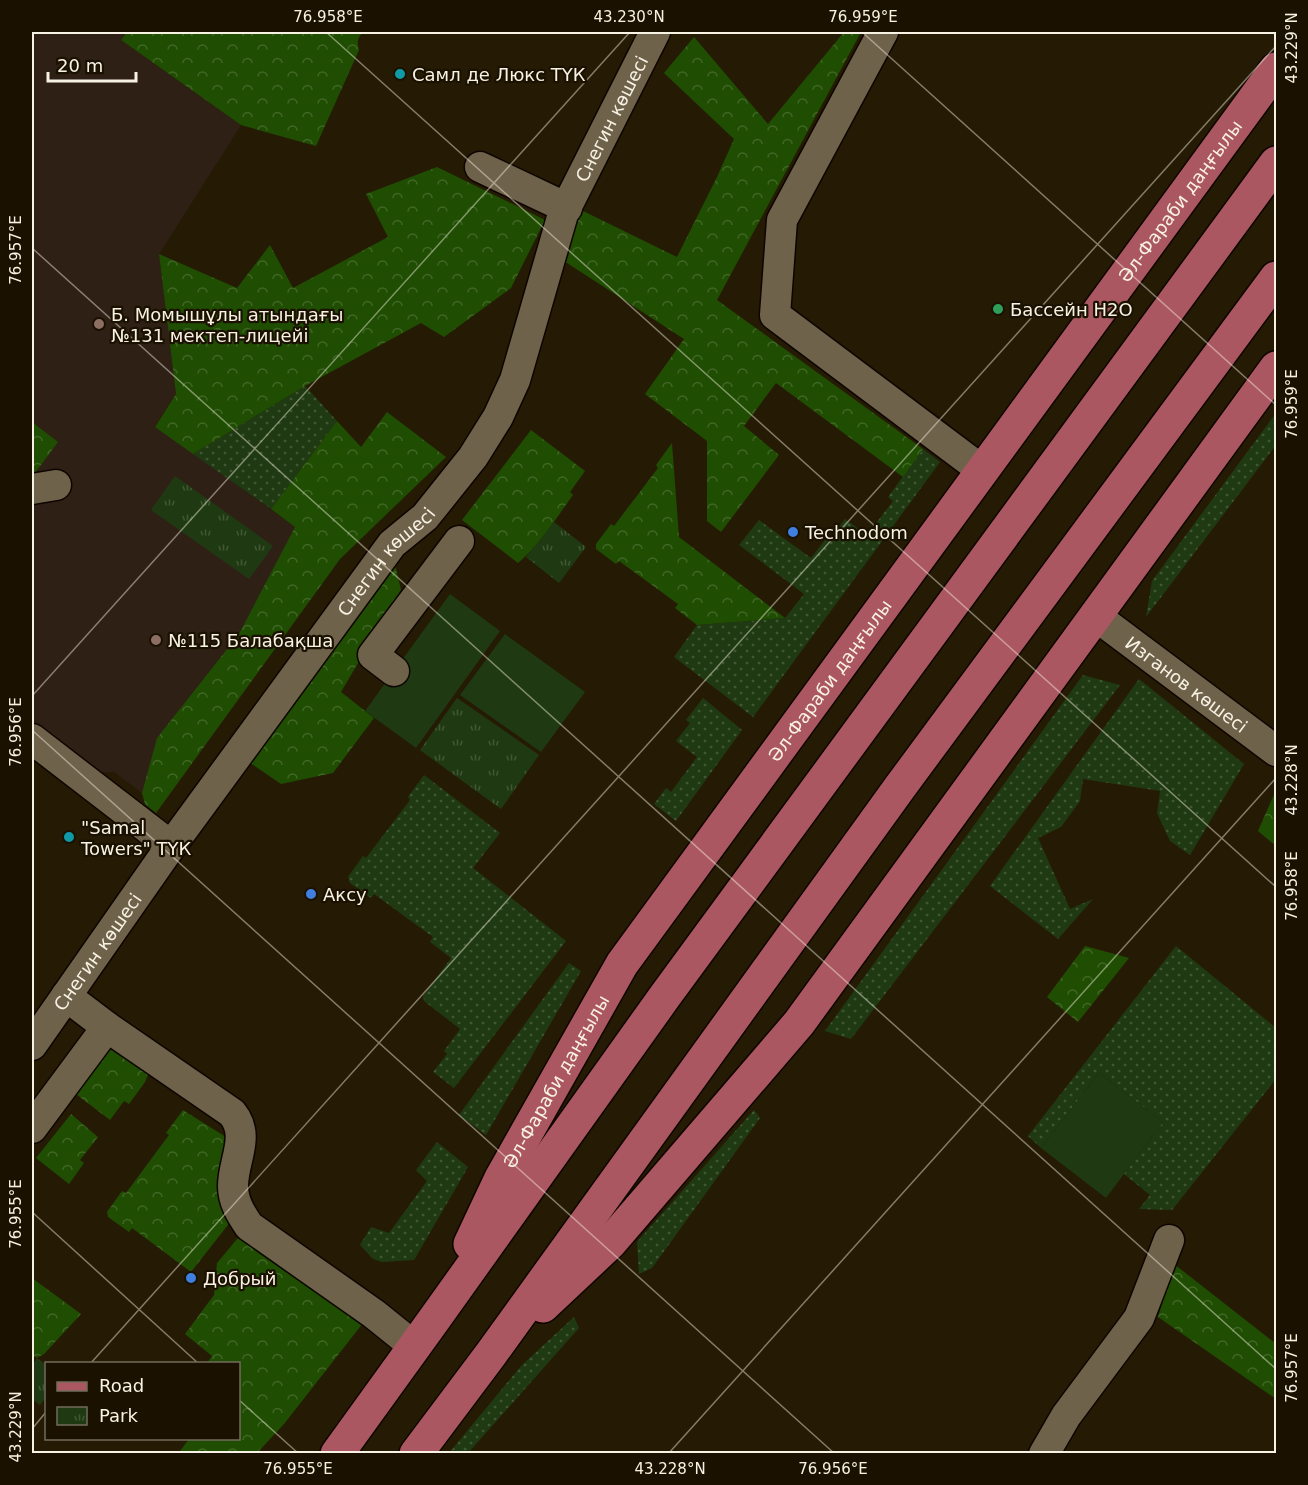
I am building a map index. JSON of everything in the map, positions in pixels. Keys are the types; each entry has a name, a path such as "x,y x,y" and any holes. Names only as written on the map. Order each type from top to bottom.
{"main road":[{"name":"Әл-Фараби даңғылы","path":"424,1334 501,1178 622,964 1276,69"},
{"name":"Әл-Фараби даңғылы","path":"336,1454 665,996 1276,163"},
{"path":"416,1454 894,796 1276,278"},
{"path":"490,1354 610,1243 799,1023 1097,617 1276,368"}],"street":[{"name":"Снегин көшесі","path":"32,1045 171,846 392,544 425,518 473,457 498,417 515,380 567,207 655,32"},
{"path":"883,32 782,220 775,315 983,471"},
{"path":"480,167 567,207"},
{"path":"403,563 420,543 415,525"},
{"path":"394,671 373,655 459,541"},
{"name":"Изганов көшесі","path":"1097,617 1276,751"},
{"path":"32,739 118,790 171,846"},
{"path":"66,996 232,1113 242,1131 233,1187 237,1208 249,1226 374,1314 424,1334"},
{"path":"32,1128 108,1027"},
{"path":"1044,1454 1066,1416 1139,1318 1169,1240"}],"shaded area":[{"path":"32,32 127,32 121,40 241,125 159,254 176,394 155,426 340,559 156,813 145,804 142,793 114,772 99,772 32,721"}],"green space":[{"path":"127,32 364,32 359,38 359,50 316,146 241,125 121,40"},
{"path":"844,32 861,32 717,300 923,449 903,477 776,383 744,426 779,455 721,532 707,521 707,441 645,394 684,339 564,261 581,210 677,257 734,139 664,73 694,37 768,124"},
{"path":"437,167 545,220 511,288 444,337 421,323 305,386 193,454 155,427 176,394 159,254 237,288 270,245 293,288 388,237 366,194"},
{"path":"305,386 337,421 271,509 193,454"},
{"path":"387,412 446,457 340,559 156,813 145,804 142,793 157,738 239,634 295,527 271,509 337,421 361,447"},
{"path":"1276,413 1276,445 1146,617 1152,581"},
{"path":"32,422 58,442 32,477"},
{"path":"531,430 585,471 570,492 573,495 547,531 518,563 462,520"},
{"path":"672,443 679,537 785,618 697,625 675,608 678,604 619,561 616,564 596,549 596,544 611,524 614,526 658,468 656,465"},
{"path":"923,449 940,462 753,717 674,657 697,625 785,618 804,594 739,545 759,520 811,558 828,536 831,538 845,519 867,535 893,501 888,497"},
{"path":"175,476 273,546 249,579 151,510"},
{"path":"554,522 586,547 559,583 526,557"},
{"path":"393,556 401,590 341,692 374,718 333,773 281,784 246,760"},
{"path":"450,594 500,631 416,748 365,711"},
{"path":"505,634 585,692 541,752 460,695"},
{"path":"1083,675 1120,685 851,1039 825,1031"},
{"path":"1139,679 1244,764 1190,855 1170,841 1157,813 1160,791 1083,779 1080,801 1061,827 1038,838 1070,909 1093,899 1058,939 990,886"},
{"path":"457,698 539,755 501,809 420,750"},
{"path":"703,698 742,730 676,821 654,804 666,788 671,792 697,757 676,741 690,723 686,720"},
{"path":"424,775 500,833 473,868 566,941 454,1088 433,1072 447,1054 444,1051 460,1029 424,1001 423,996 451,958 430,942 433,937 374,894 371,898 350,883 348,877 363,856 366,858 410,800 408,797"},
{"path":"1276,790 1276,846 1258,831"},
{"path":"1085,946 1129,958 1078,1022 1047,997"},
{"path":"1176,946 1276,1028 1276,1079 1172,1210 1139,1209 1150,1195 1124,1174 1163,1122 1099,1073 1041,1148 1028,1136"},
{"path":"569,963 581,971 486,1135 459,1115"},
{"path":"108,1039 149,1072 145,1082 129,1104 124,1101 110,1120 68,1088"},
{"path":"1099,1073 1163,1122 1106,1198 1041,1148"},
{"path":"183,1110 229,1139 231,1221 191,1272 132,1228 129,1232 108,1217 107,1212 122,1191 126,1193 169,1135 166,1133"},
{"path":"754,1110 760,1118 652,1268 639,1274 637,1242"},
{"path":"71,1114 98,1137 80,1160 84,1163 69,1184 36,1158"},
{"path":"437,1142 468,1167 414,1260 382,1262 373,1259 360,1245 371,1227 389,1233 427,1181 416,1170"},
{"path":"242,1233 363,1323 284,1424 257,1453 184,1454 180,1451 188,1440 240,1440 240,1362 208,1362 212,1356 185,1334 214,1295 217,1263"},
{"path":"1174,1264 1276,1342 1276,1399 1158,1317"},
{"path":"32,1278 81,1314 44,1354 37,1358 32,1355"},
{"path":"574,1317 579,1328 468,1453 449,1453 521,1366"},
{"path":"37,1358 45,1364 45,1398 40,1405 32,1399 32,1366"}],"place":[{"name":"Самл де Люкс ТҮК","path":"400,74"},
{"name":"Бассейн H2O","path":"998,309"},
{"name":"Б. Момышұлы атындағы №131 мектеп-лицейі","path":"99,324"},
{"name":"Technodom","path":"793,532"},
{"name":"№115 Балабақша","path":"156,640"},
{"name":"\"Samal Towers\" ТҮК","path":"69,837"},
{"name":"Аксу","path":"311,894"},
{"name":"Добрый","path":"191,1278"}]}
